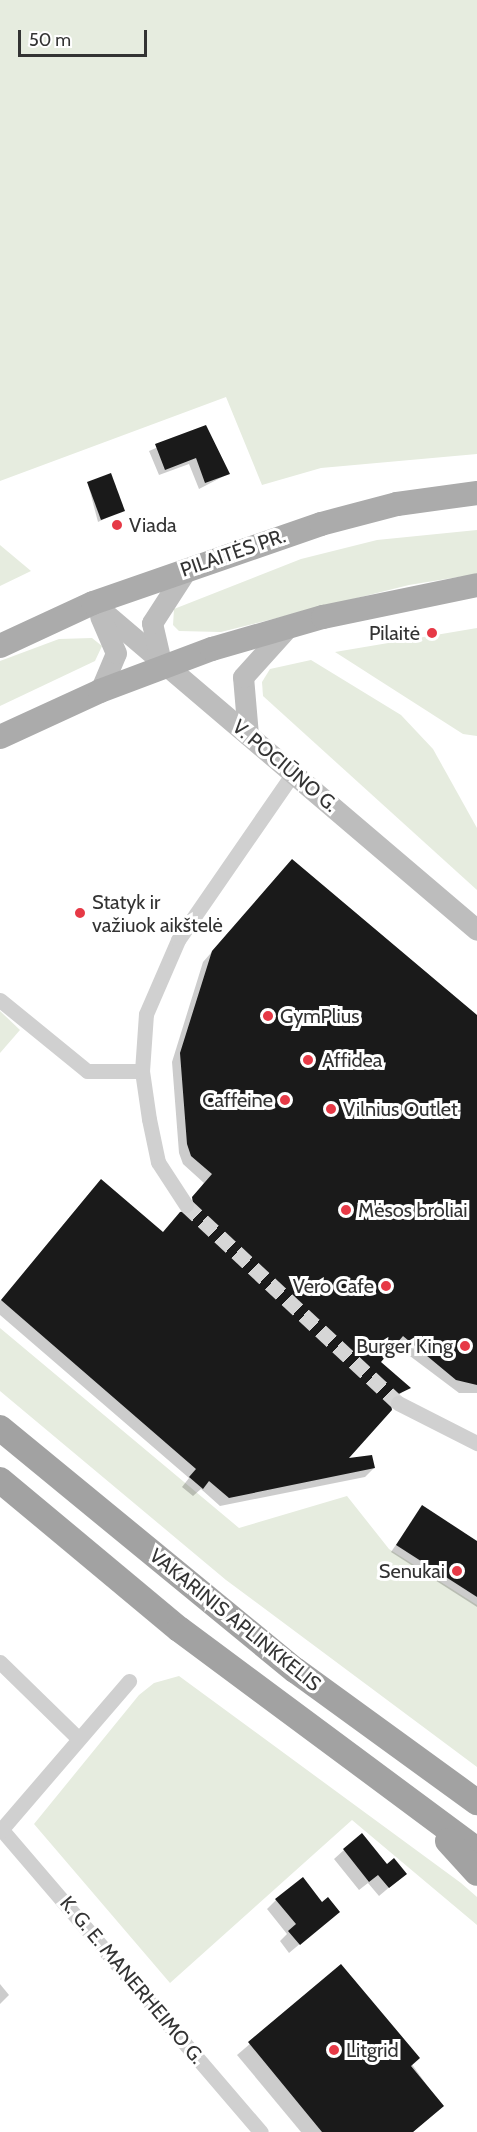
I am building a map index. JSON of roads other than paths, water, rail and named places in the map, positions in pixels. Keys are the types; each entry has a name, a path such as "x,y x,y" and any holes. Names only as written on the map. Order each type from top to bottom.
{"highway":[{"name":"VAKARINIS APLINKKELIS","path":"0,1428 295,1670 477,1802"},
{"name":"VAKARINIS APLINKKELIS","path":"0,1480 179,1629 424,1814 477,1850"},
{"path":"424,1814 477,1873"}],"main road":[{"name":"PILAITĖS PR.","path":"0,646 93,603 187,569 387,507 477,493"},
{"path":"162,666 152,645 152,623 187,569"},
{"path":"0,737 100,691 162,666 288,627 477,585"},
{"path":"93,603 116,653 100,691"},
{"name":"V. POCIŪNO G.","path":"93,603 162,666 248,735 477,930"},
{"path":"248,735 243,677 288,627"}],"street":[{"path":"186,1205 158,1162 142,1071 146,1014 166,961 293,773"},
{"path":"0,1000 87,1071 142,1071"},
{"path":"398,1403 477,1443"},
{"path":"0,1662 79,1739"},
{"path":"1,1830 129,1681"},
{"name":"K. G. E. MANERHEIMO G.","path":"1,1830 261,2132"}],"tunnel":[{"path":"186,1205 398,1403"}],"place":[{"name":"Viada","path":"117,525"},
{"name":"Pilaitė","path":"432,633"},
{"name":"Statyk ir važiuok aikštelė","path":"80,913"},
{"name":"GymPlius","path":"268,1016"},
{"name":"Affidea","path":"308,1060"},
{"name":"Caffeine","path":"285,1100"},
{"name":"Vilnius Outlet","path":"331,1109"},
{"name":"Mėsos broliai","path":"346,1210"},
{"name":"Vero Cafe","path":"386,1286"},
{"name":"Burger King","path":"465,1346"},
{"name":"Senukai","path":"457,1571"},
{"name":"Litgrid","path":"334,2050"}]}
